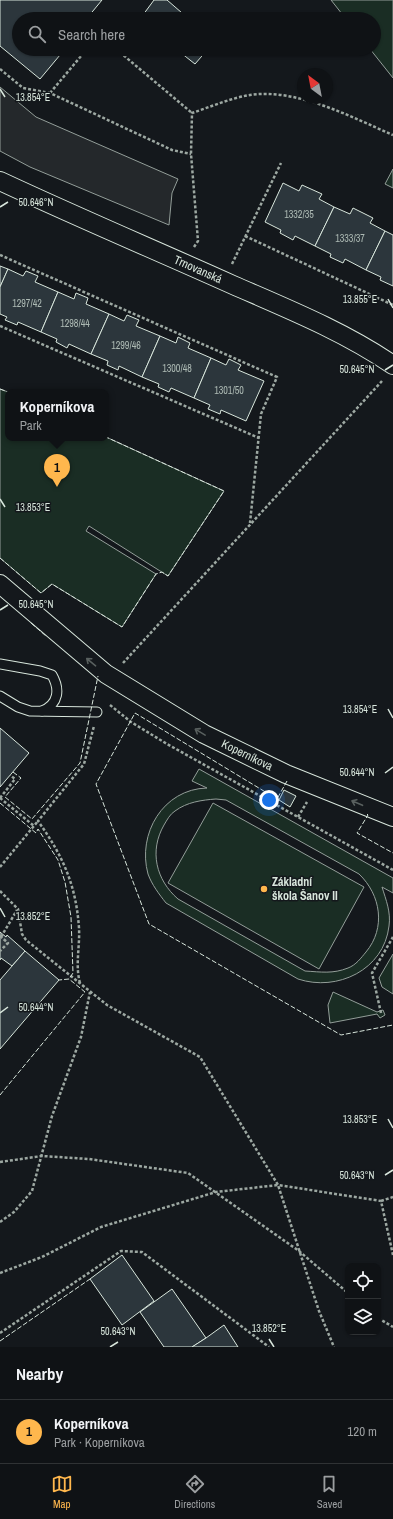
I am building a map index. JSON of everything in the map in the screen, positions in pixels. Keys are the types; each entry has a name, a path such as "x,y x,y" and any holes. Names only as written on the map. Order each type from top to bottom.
{"street":[{"name":"Trnovanská","path":"0,181 71,214 186,263 329,327 371,350 393,365"},
{"name":"Koperníkova","path":"0,584 110,676 204,734 286,774 393,817"}],"lane":[{"path":"0,664 40,671 52,675 58,689 56,699 50,708 41,712"},
{"path":"0,696 18,707 30,711 97,712"}],"path":[{"path":"50,93 81,56"},
{"path":"124,56 192,113"},
{"path":"0,69 23,88 50,93 172,150 191,154"},
{"path":"192,113 250,95 284,95 321,105 393,135"},
{"path":"186,263 198,241 191,154 192,113"},
{"path":"225,281 245,236 281,163"},
{"path":"245,236 393,305"},
{"path":"0,255 277,377 261,414 250,523"},
{"path":"0,326 259,438"},
{"path":"110,676 382,380"},
{"path":"0,867 84,764 100,697 130,722 167,744 393,870"},
{"path":"10,775 15,779 0,798 34,826"},
{"path":"38,821 65,865 71,884 79,928 77,972 80,984"},
{"path":"0,891 18,909 22,934 26,940 107,1005 200,1057 278,1185 319,1311 334,1347"},
{"path":"0,951 8,943 1,937 18,909"},
{"path":"382,1013 372,973 393,937"},
{"path":"0,1222 14,1212 32,1191 52,1116 81,1037 90,992"},
{"path":"0,1162 42,1156 89,1159 188,1173 299,1251 345,1290"},
{"path":"0,1273 42,1257 101,1227 216,1192 278,1185 381,1201 393,1197"},
{"path":"381,1201 393,1255"},
{"path":"0,1333 121,1251 142,1252 269,1347"},
{"path":"381,1320 393,1326"}],"green space":[{"path":"331,0 393,0 393,78 376,56 381,56 381,12 340,12"},
{"path":"393,169 393,188 385,184"},
{"path":"0,389 5,391 5,441 109,441 109,438 224,491 168,576 89,526 86,531 156,574 122,627 52,584 41,593 0,558"},
{"path":"199,769 393,878 393,893 382,887 388,906 389,916 389,926 385,941 378,955 368,966 343,980 313,982 298,979 166,903 158,893 148,874 146,844 150,829 157,816 166,805 178,796 191,790 207,788 192,781","holes":["211,799 226,800 359,874 366,882 376,902 378,922 372,943 360,959 351,967 327,972 305,971 178,899 164,883 157,865 156,855 159,835 170,815 180,808 200,801"]},
{"path":"213,803 364,887 319,969 168,883"},
{"path":"393,954 393,994 382,987 379,978"},
{"path":"333,992 377,1012 383,1010 385,1015 380,1018 377,1014 330,1023 328,1005"}],"shaded area":[{"path":"0,87 36,117 178,179 172,193 169,225 30,167 0,151"}],"building":[{"path":"0,0 102,0 92,12 12,12 12,56 0,46"},
{"path":"154,0 167,0 181,12 145,12"},
{"path":"12,56 59,56 40,79"},
{"path":"185,56 202,56 195,64"},
{"path":"283,183 299,191 302,185 322,194 319,199 334,207 315,246 295,236 293,240 280,233 281,230 265,222"},
{"path":"334,207 350,214 353,208 373,218 370,223 385,231 366,270 345,259 343,263 330,257 331,254 315,246"},
{"path":"385,231 393,235 393,286 380,280 381,277 366,270"},
{"path":"0,266 8,269 0,287"},
{"path":"8,269 23,276 26,271 38,276 35,282 58,292 41,332 18,322 17,325 5,320 7,317 0,314 0,287"},
{"path":"58,292 74,299 76,293 88,298 86,304 109,314 91,354 69,344 67,348 56,342 57,339 41,332"},
{"path":"109,314 124,321 127,315 139,320 136,326 160,336 142,377 119,366 118,370 107,365 108,361 91,354"},
{"path":"160,336 176,343 178,337 190,343 188,348 211,358 194,398 171,388 169,392 158,387 159,384 142,377"},
{"path":"211,358 226,365 229,359 241,365 238,370 264,381 246,421 221,410 220,414 208,409 210,405 194,398"},
{"path":"0,728 29,753 0,787"},
{"path":"284,790 296,796 290,807 279,800"},
{"path":"0,932 6,937 7,935 25,951 12,966 1,958 0,960"},
{"path":"25,951 59,980 0,1049 0,980"},
{"path":"122,1255 154,1301 122,1325 90,1279"},
{"path":"172,1289 206,1338 192,1347 164,1347 140,1312"},
{"path":"224,1325 238,1347 192,1347 206,1338"}],"fence":[{"path":"0,389 5,391"},
{"path":"0,558 41,593 52,584 122,627 156,574 162,572 168,576 224,491 109,438"},
{"path":"31,623 46,636"},
{"path":"13,772 21,778 5,797 32,819 80,763 98,676"},
{"path":"287,781 277,799 135,713 96,784 149,924 341,1035 393,1025"},
{"path":"0,803 36,833 38,829 58,860 65,882 71,917 73,973 69,979 59,980"},
{"path":"367,814 368,815 357,833 393,853"},
{"path":"0,1095 85,992 69,979"},
{"path":"0,1341 90,1279"}],"place":[{"name":"Koperníkova","path":"57,487"},
{"name":"Základní škola Šanov II","path":"264,889"}]}
